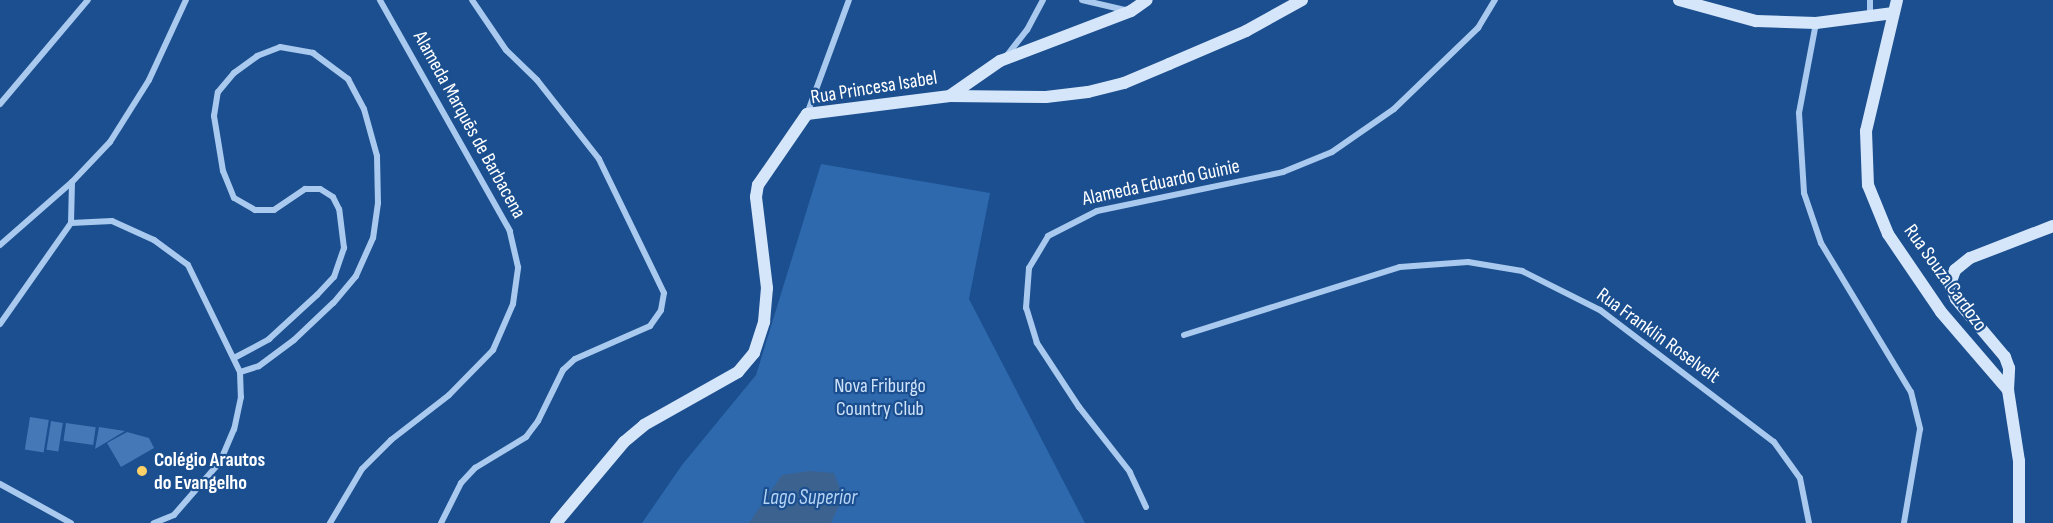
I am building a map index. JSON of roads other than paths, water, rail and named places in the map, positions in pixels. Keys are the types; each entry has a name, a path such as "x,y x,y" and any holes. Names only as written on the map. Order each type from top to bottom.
{"street":[{"path":"0,104 88,0"},
{"path":"0,245 72,182 110,142 149,80 186,0"},
{"name":"Alameda Marquẽs de Barbacena","path":"330,523 362,469 391,440 449,395 493,350 513,304 518,267 510,231 456,130 380,0"},
{"path":"441,523 461,483 475,468 526,436 538,421 563,370 575,359 650,327 661,310 664,293 598,159 537,80 506,50 472,0"},
{"path":"807,114 849,0"},
{"path":"950,96 1016,47 1043,0"},
{"path":"1082,0 1131,11"},
{"path":"1000,61 1131,11 1147,0"},
{"name":"Rua Princesa Isabel","path":"556,523 624,442 644,424 738,372 754,353 764,322 767,288 756,197 758,185 807,114 950,96 1046,97 1124,83 1246,31 1302,0"},
{"name":"Alameda Eduardo Guinie","path":"1146,507 1130,472 1037,343 1026,308 1029,268 1048,236 1097,210 1199,192 1283,172 1332,152 1394,109 1478,28 1495,0"},
{"path":"1679,0 1756,21 1816,23 1893,13"},
{"path":"1870,0 1870,16"},
{"name":"Rua Souza Cardozo","path":"1897,0 1866,131 1869,185 1888,234 1941,312 2008,390"},
{"path":"1816,23 1799,114 1804,193 1821,243 1911,392 1920,429 1904,523"},
{"path":"234,358 269,339 317,295 341,264 344,248 339,209 333,197 320,189 305,189 273,210 255,210 234,198 223,171 214,116 218,92 234,73 257,56 280,47 313,53 348,79 364,109 377,156 378,203 373,238 356,276 294,340 259,366 240,372"},
{"path":"0,324 71,223 72,182"},
{"path":"71,223 112,221 154,240 188,265 240,372 241,397 234,429 220,462 174,515 154,523"},
{"path":"2019,523 2018,452 2008,390 2009,368 2005,357 1956,299 1950,284 1955,270 1970,258 2053,226"},
{"name":"Rua Franklin Roselvelt","path":"1184,335 1400,267 1468,262 1522,271 1600,310 1774,442 1800,478 1809,523"},
{"path":"0,484 71,523"}],"water":[{"name":"Lago Superior","path":"809,471 834,473 843,497 831,523 749,523 782,475"}],"place":[{"name":"Colégio Arautos do Evangelho","path":"142,471"}],"park label":[{"name":"Nova Friburgo Country Club","path":"880,398"}]}
